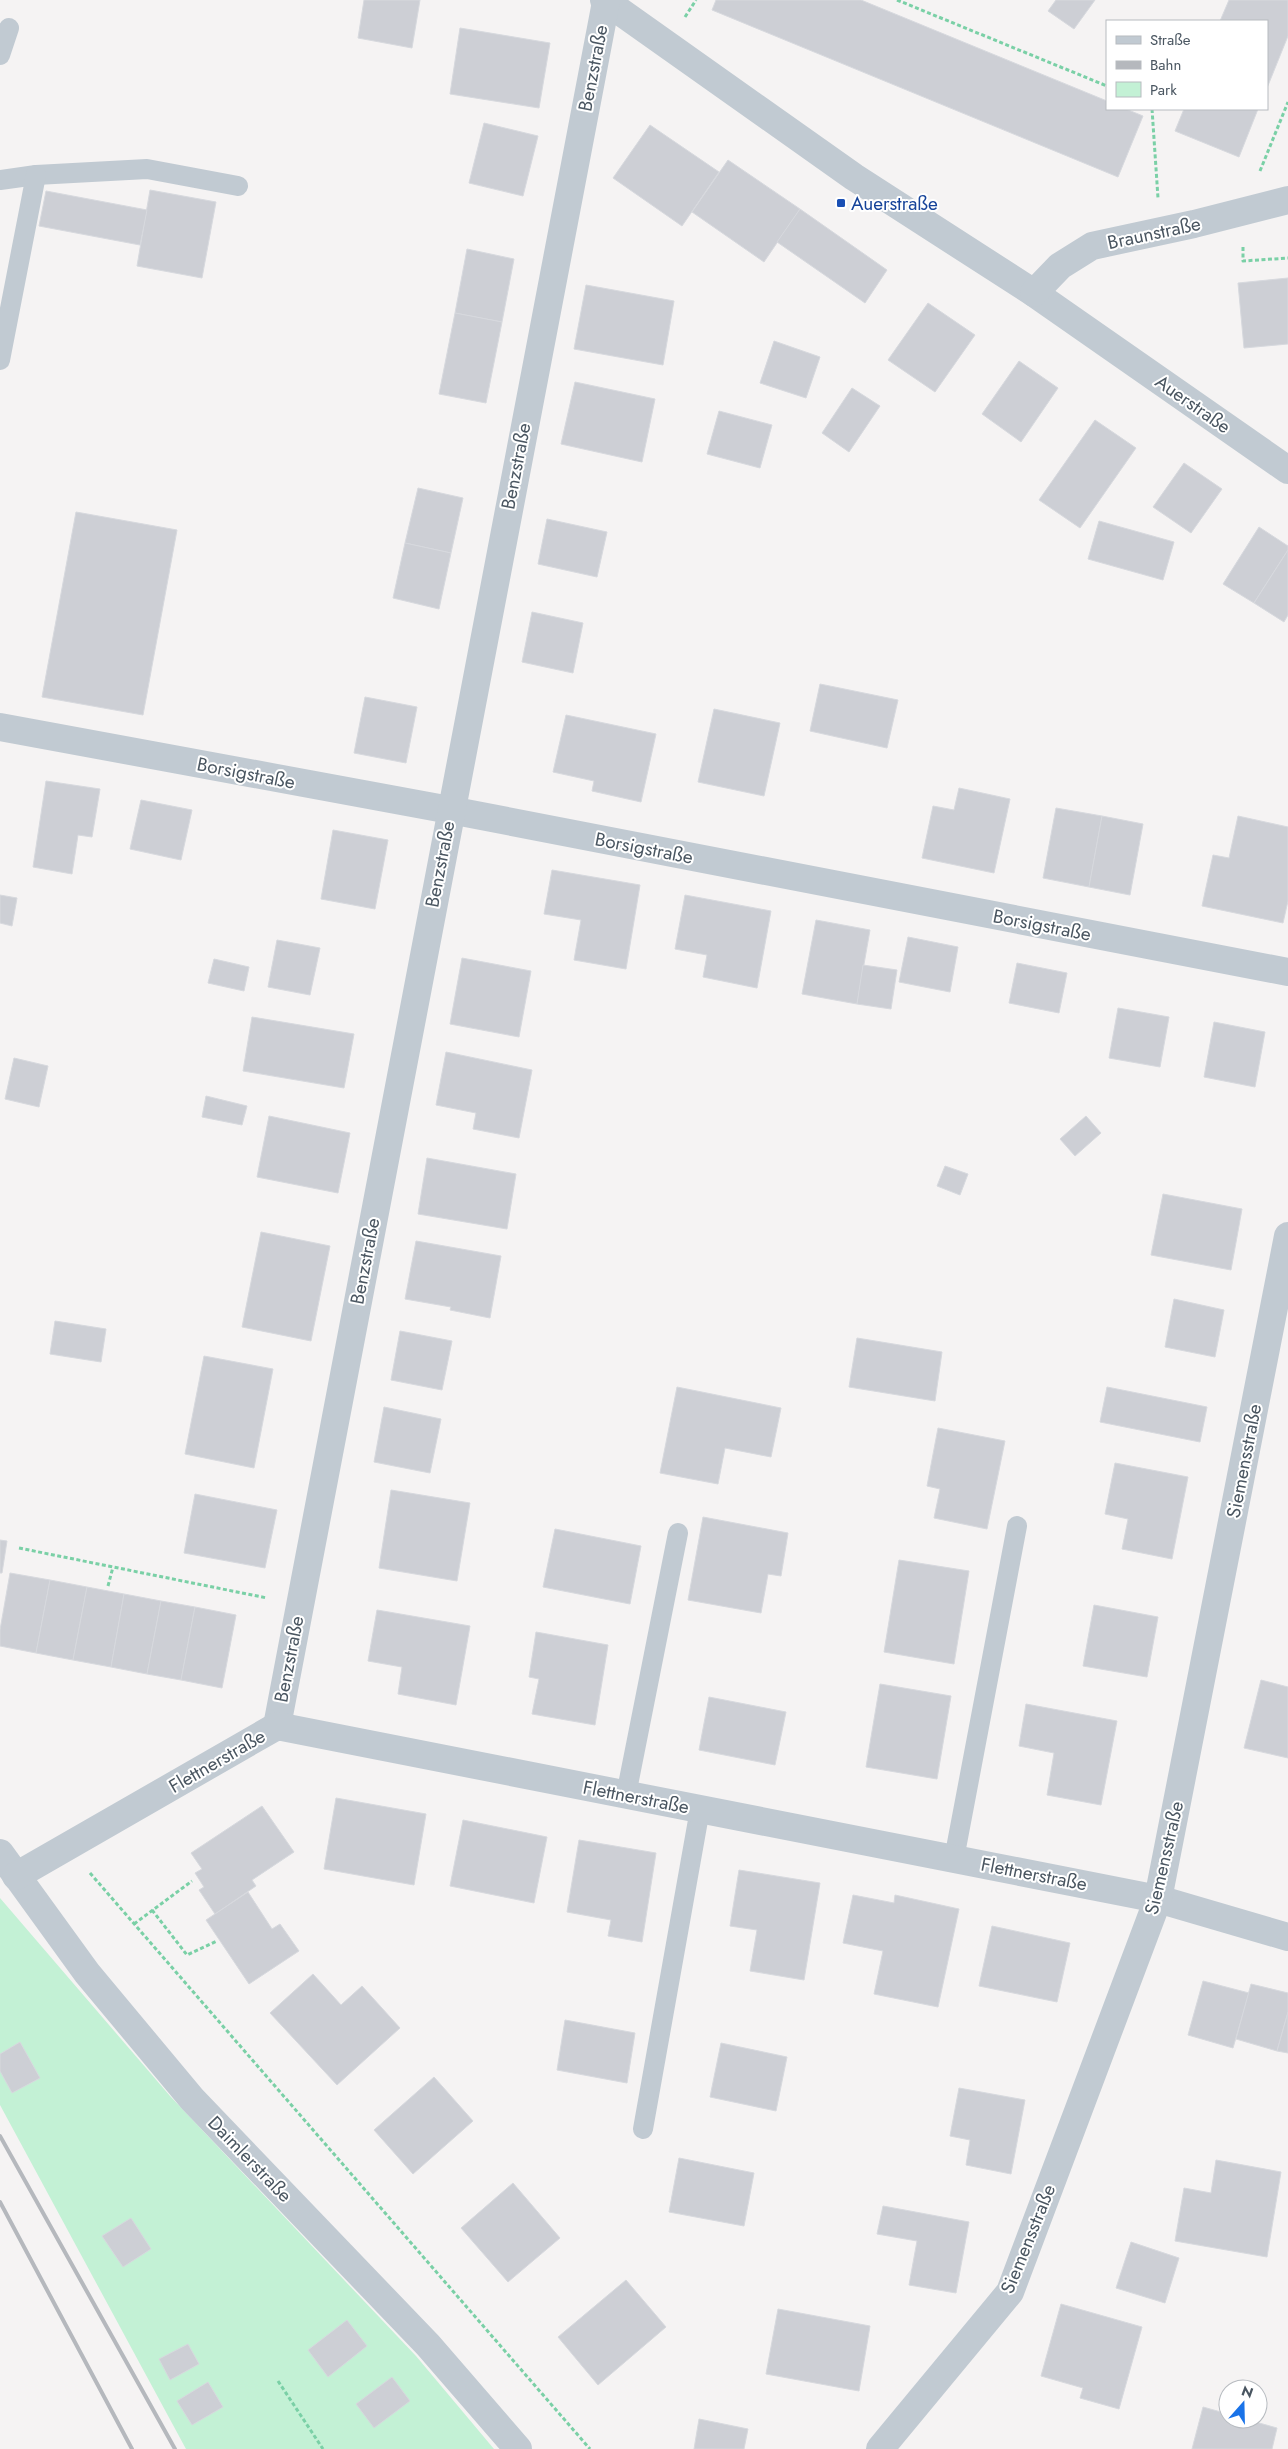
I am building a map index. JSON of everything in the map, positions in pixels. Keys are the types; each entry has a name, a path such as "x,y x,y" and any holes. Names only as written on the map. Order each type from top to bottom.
{"street":[{"name":"Auerstraße","path":"605,1 854,177 1034,293 1288,470"},
{"name":"Benzstraße","path":"277,1726 605,1"},
{"name":"Braunstraße","path":"1034,293 1060,266 1092,246 1160,232 1288,200"},
{"name":"Borsigstraße","path":"0,727 450,810 1288,972"},
{"name":"Siemensstraße","path":"883,2448 1010,2292 1158,1899 1288,1236"},
{"name":"Flettnerstraße","path":"16,1876 68,1848 277,1726 1158,1899 1288,1937"},
{"name":"Daimlerstraße","path":"0,1854 87,1973 192,2099 428,2345 518,2449"}],"lane":[{"path":"0,55 9,28"},
{"path":"0,180 36,175 147,169 238,186"},
{"path":"0,360 36,175"},
{"path":"954,1859 1017,1526"},
{"path":"626,1795 678,1533"},
{"path":"643,2129 700,1809"}],"path":[{"path":"896,0 1106,86"},
{"path":"1288,102 1244,212 1243,261 1288,258"},
{"path":"1152,110 1160,232"},
{"path":"19,1548 300,1604"},
{"path":"108,1586 113,1567"},
{"path":"68,1848 590,2449"},
{"path":"134,1924 192,1881"},
{"path":"152,1910 187,1955 217,1941"},
{"path":"278,2381 323,2449"}],"green space":[{"path":"0,1898 170,2096 416,2356 494,2449 186,2449 0,2105"}],"building":[{"path":"364,0 420,0 412,48 358,38"},
{"path":"716,0 861,0 1106,101 1106,110 1128,110 1143,116 1118,177 712,10"},
{"path":"1056,0 1095,0 1074,29 1048,11"},
{"path":"1229,0 1288,0 1288,36 1268,86 1268,20 1220,20"},
{"path":"460,28 550,43 539,108 450,94"},
{"path":"1184,110 1258,110 1239,157 1175,131"},
{"path":"484,123 538,136 523,196 469,183"},
{"path":"650,125 719,172 682,226 613,178"},
{"path":"728,160 800,209 764,262 692,212"},
{"path":"150,190 216,202 202,278 137,266"},
{"path":"46,191 147,210 140,245 39,226"},
{"path":"800,209 887,270 865,303 777,242"},
{"path":"467,249 514,259 502,322 455,313"},
{"path":"1288,278 1288,344 1244,348 1238,283"},
{"path":"586,285 674,301 663,365 574,349"},
{"path":"928,303 975,335 935,392 888,360"},
{"path":"455,313 502,322 486,403 439,394"},
{"path":"774,341 820,357 806,398 760,383"},
{"path":"1019,361 1058,388 1021,442 982,414"},
{"path":"575,382 655,399 642,462 561,444"},
{"path":"852,388 880,406 849,452 822,433"},
{"path":"719,411 772,425 760,468 707,454"},
{"path":"1095,420 1136,448 1080,528 1039,500"},
{"path":"1184,463 1222,489 1191,533 1153,507"},
{"path":"418,488 463,498 451,553 405,543"},
{"path":"76,512 177,530 143,715 42,697"},
{"path":"547,519 607,532 597,577 538,564"},
{"path":"1099,521 1174,542 1163,580 1088,559"},
{"path":"1259,527 1288,546 1288,550 1254,603 1223,584"},
{"path":"405,543 451,553 439,609 393,598"},
{"path":"1288,550 1288,615 1284,622 1254,603"},
{"path":"532,612 583,623 573,673 522,662"},
{"path":"820,684 898,700 887,748 810,731"},
{"path":"365,697 417,707 406,763 354,753"},
{"path":"714,709 780,723 764,796 698,782"},
{"path":"566,715 656,734 641,802 592,791 594,781 553,772"},
{"path":"46,781 100,789 92,837 78,835 72,874 33,867"},
{"path":"959,788 1010,799 994,873 922,858 933,806 954,810"},
{"path":"141,800 192,810 181,860 130,849"},
{"path":"1056,808 1102,816 1089,887 1043,878"},
{"path":"1102,816 1143,824 1130,895 1089,887"},
{"path":"1238,816 1288,827 1288,901 1283,923 1202,906 1213,855 1229,858"},
{"path":"333,830 388,840 375,909 321,899"},
{"path":"552,870 640,885 626,969 574,960 581,920 544,914"},
{"path":"0,895 17,898 12,926 0,923"},
{"path":"685,895 771,911 757,988 703,977 707,955 675,949"},
{"path":"816,920 870,930 857,1004 802,994"},
{"path":"908,937 958,947 950,992 899,982"},
{"path":"277,940 320,948 310,995 268,987"},
{"path":"462,958 531,971 519,1037 450,1024"},
{"path":"214,959 249,967 244,991 208,983"},
{"path":"1017,963 1067,973 1059,1013 1009,1003"},
{"path":"863,965 897,970 891,1009 857,1004"},
{"path":"1118,1008 1169,1017 1160,1067 1109,1058"},
{"path":"252,1017 354,1034 344,1088 243,1071"},
{"path":"1214,1022 1265,1032 1255,1087 1204,1077"},
{"path":"446,1052 532,1070 519,1138 473,1129 476,1113 436,1105"},
{"path":"14,1058 48,1066 39,1107 5,1099"},
{"path":"206,1096 247,1106 242,1125 202,1117"},
{"path":"269,1116 350,1133 338,1193 257,1177"},
{"path":"1086,1116 1101,1133 1075,1156 1060,1139"},
{"path":"427,1158 516,1174 507,1229 418,1214"},
{"path":"945,1166 968,1174 960,1195 937,1186"},
{"path":"1163,1194 1242,1209 1231,1270 1151,1255"},
{"path":"261,1232 330,1246 311,1341 242,1327"},
{"path":"416,1241 501,1256 490,1318 450,1310 451,1307 405,1299"},
{"path":"1174,1299 1224,1310 1215,1357 1165,1347"},
{"path":"55,1321 106,1329 101,1362 50,1354"},
{"path":"400,1331 452,1341 442,1390 391,1380"},
{"path":"857,1338 942,1352 935,1401 849,1387"},
{"path":"204,1356 273,1369 254,1468 185,1454"},
{"path":"677,1387 781,1408 771,1457 725,1448 718,1484 660,1473"},
{"path":"1107,1387 1207,1407 1200,1442 1100,1422"},
{"path":"384,1407 441,1419 430,1473 374,1462"},
{"path":"938,1428 1005,1441 987,1529 934,1518 940,1489 927,1486"},
{"path":"1115,1463 1188,1477 1172,1559 1122,1549 1128,1519 1105,1514"},
{"path":"391,1490 470,1503 457,1581 379,1568"},
{"path":"195,1494 277,1510 265,1568 184,1553"},
{"path":"703,1517 788,1533 781,1576 768,1574 761,1613 688,1600"},
{"path":"555,1529 641,1546 630,1604 543,1587"},
{"path":"0,1540 7,1541 2,1573 0,1573"},
{"path":"899,1560 969,1571 954,1664 884,1652"},
{"path":"10,1573 50,1580 36,1653 0,1646 0,1630"},
{"path":"50,1580 87,1587 73,1660 36,1653"},
{"path":"87,1587 124,1594 111,1667 73,1660"},
{"path":"124,1594 161,1601 147,1674 111,1667"},
{"path":"161,1601 195,1607 181,1680 147,1674"},
{"path":"1094,1605 1158,1617 1147,1677 1083,1666"},
{"path":"195,1607 236,1615 222,1688 181,1680"},
{"path":"377,1610 470,1626 456,1705 398,1694 402,1667 368,1661"},
{"path":"536,1632 608,1645 595,1725 532,1714 539,1679 529,1677"},
{"path":"1261,1680 1288,1687 1288,1758 1244,1748"},
{"path":"880,1684 951,1696 937,1779 866,1767"},
{"path":"709,1697 786,1712 775,1765 699,1750"},
{"path":"1026,1704 1117,1721 1101,1805 1047,1795 1054,1753 1019,1746"},
{"path":"336,1798 426,1814 414,1885 324,1869"},
{"path":"262,1806 294,1852 252,1880 256,1886 215,1914 199,1890 204,1887 195,1873 202,1869 191,1853"},
{"path":"463,1820 547,1837 534,1903 450,1886"},
{"path":"579,1840 656,1853 642,1942 608,1936 611,1920 567,1912"},
{"path":"739,1870 820,1883 804,1980 750,1971 757,1930 730,1926"},
{"path":"248,1892 272,1929 280,1924 299,1951 249,1984 206,1920"},
{"path":"853,1895 894,1903 895,1895 959,1909 938,2007 874,1994 883,1951 843,1943"},
{"path":"992,1926 1070,1943 1057,2002 979,1986"},
{"path":"313,1974 341,2005 362,1986 400,2028 337,2085 270,2013"},
{"path":"1203,1981 1249,1993 1233,2048 1188,2035"},
{"path":"1251,1984 1288,1993 1288,2012 1277,2051 1236,2039"},
{"path":"1288,2012 1288,2053 1277,2051"},
{"path":"565,2020 635,2033 627,2083 557,2070"},
{"path":"20,2042 40,2078 12,2093 0,2071 0,2054"},
{"path":"721,2043 787,2057 776,2111 710,2097"},
{"path":"434,2077 473,2121 413,2174 374,2130"},
{"path":"959,2088 1025,2100 1011,2174 966,2165 970,2140 950,2136"},
{"path":"679,2158 754,2173 744,2226 669,2212"},
{"path":"1216,2160 1281,2172 1267,2257 1175,2241 1184,2188 1211,2193"},
{"path":"513,2183 560,2238 508,2282 461,2228"},
{"path":"883,2206 969,2222 956,2293 909,2285 917,2241 877,2234"},
{"path":"131,2218 151,2249 123,2267 102,2236"},
{"path":"1131,2242 1179,2258 1165,2303 1116,2288"},
{"path":"626,2280 666,2327 598,2385 558,2337"},
{"path":"1061,2304 1142,2327 1119,2409 1080,2398 1083,2388 1041,2376"},
{"path":"778,2309 870,2326 859,2391 766,2374"},
{"path":"347,2320 367,2346 328,2377 308,2350"},
{"path":"188,2344 199,2364 170,2380 159,2359"},
{"path":"392,2377 410,2401 374,2428 356,2404"},
{"path":"208,2382 223,2407 192,2425 177,2401"},
{"path":"1203,2407 1218,2411 1218,2429 1268,2429 1268,2425 1277,2428 1272,2449 1192,2449"},
{"path":"699,2419 748,2429 744,2449 694,2449"}],"railway":[{"path":"0,2136 175,2449"},
{"path":"0,2202 132,2449"}],"place":[{"name":"Auerstraße","path":"841,203"}]}
